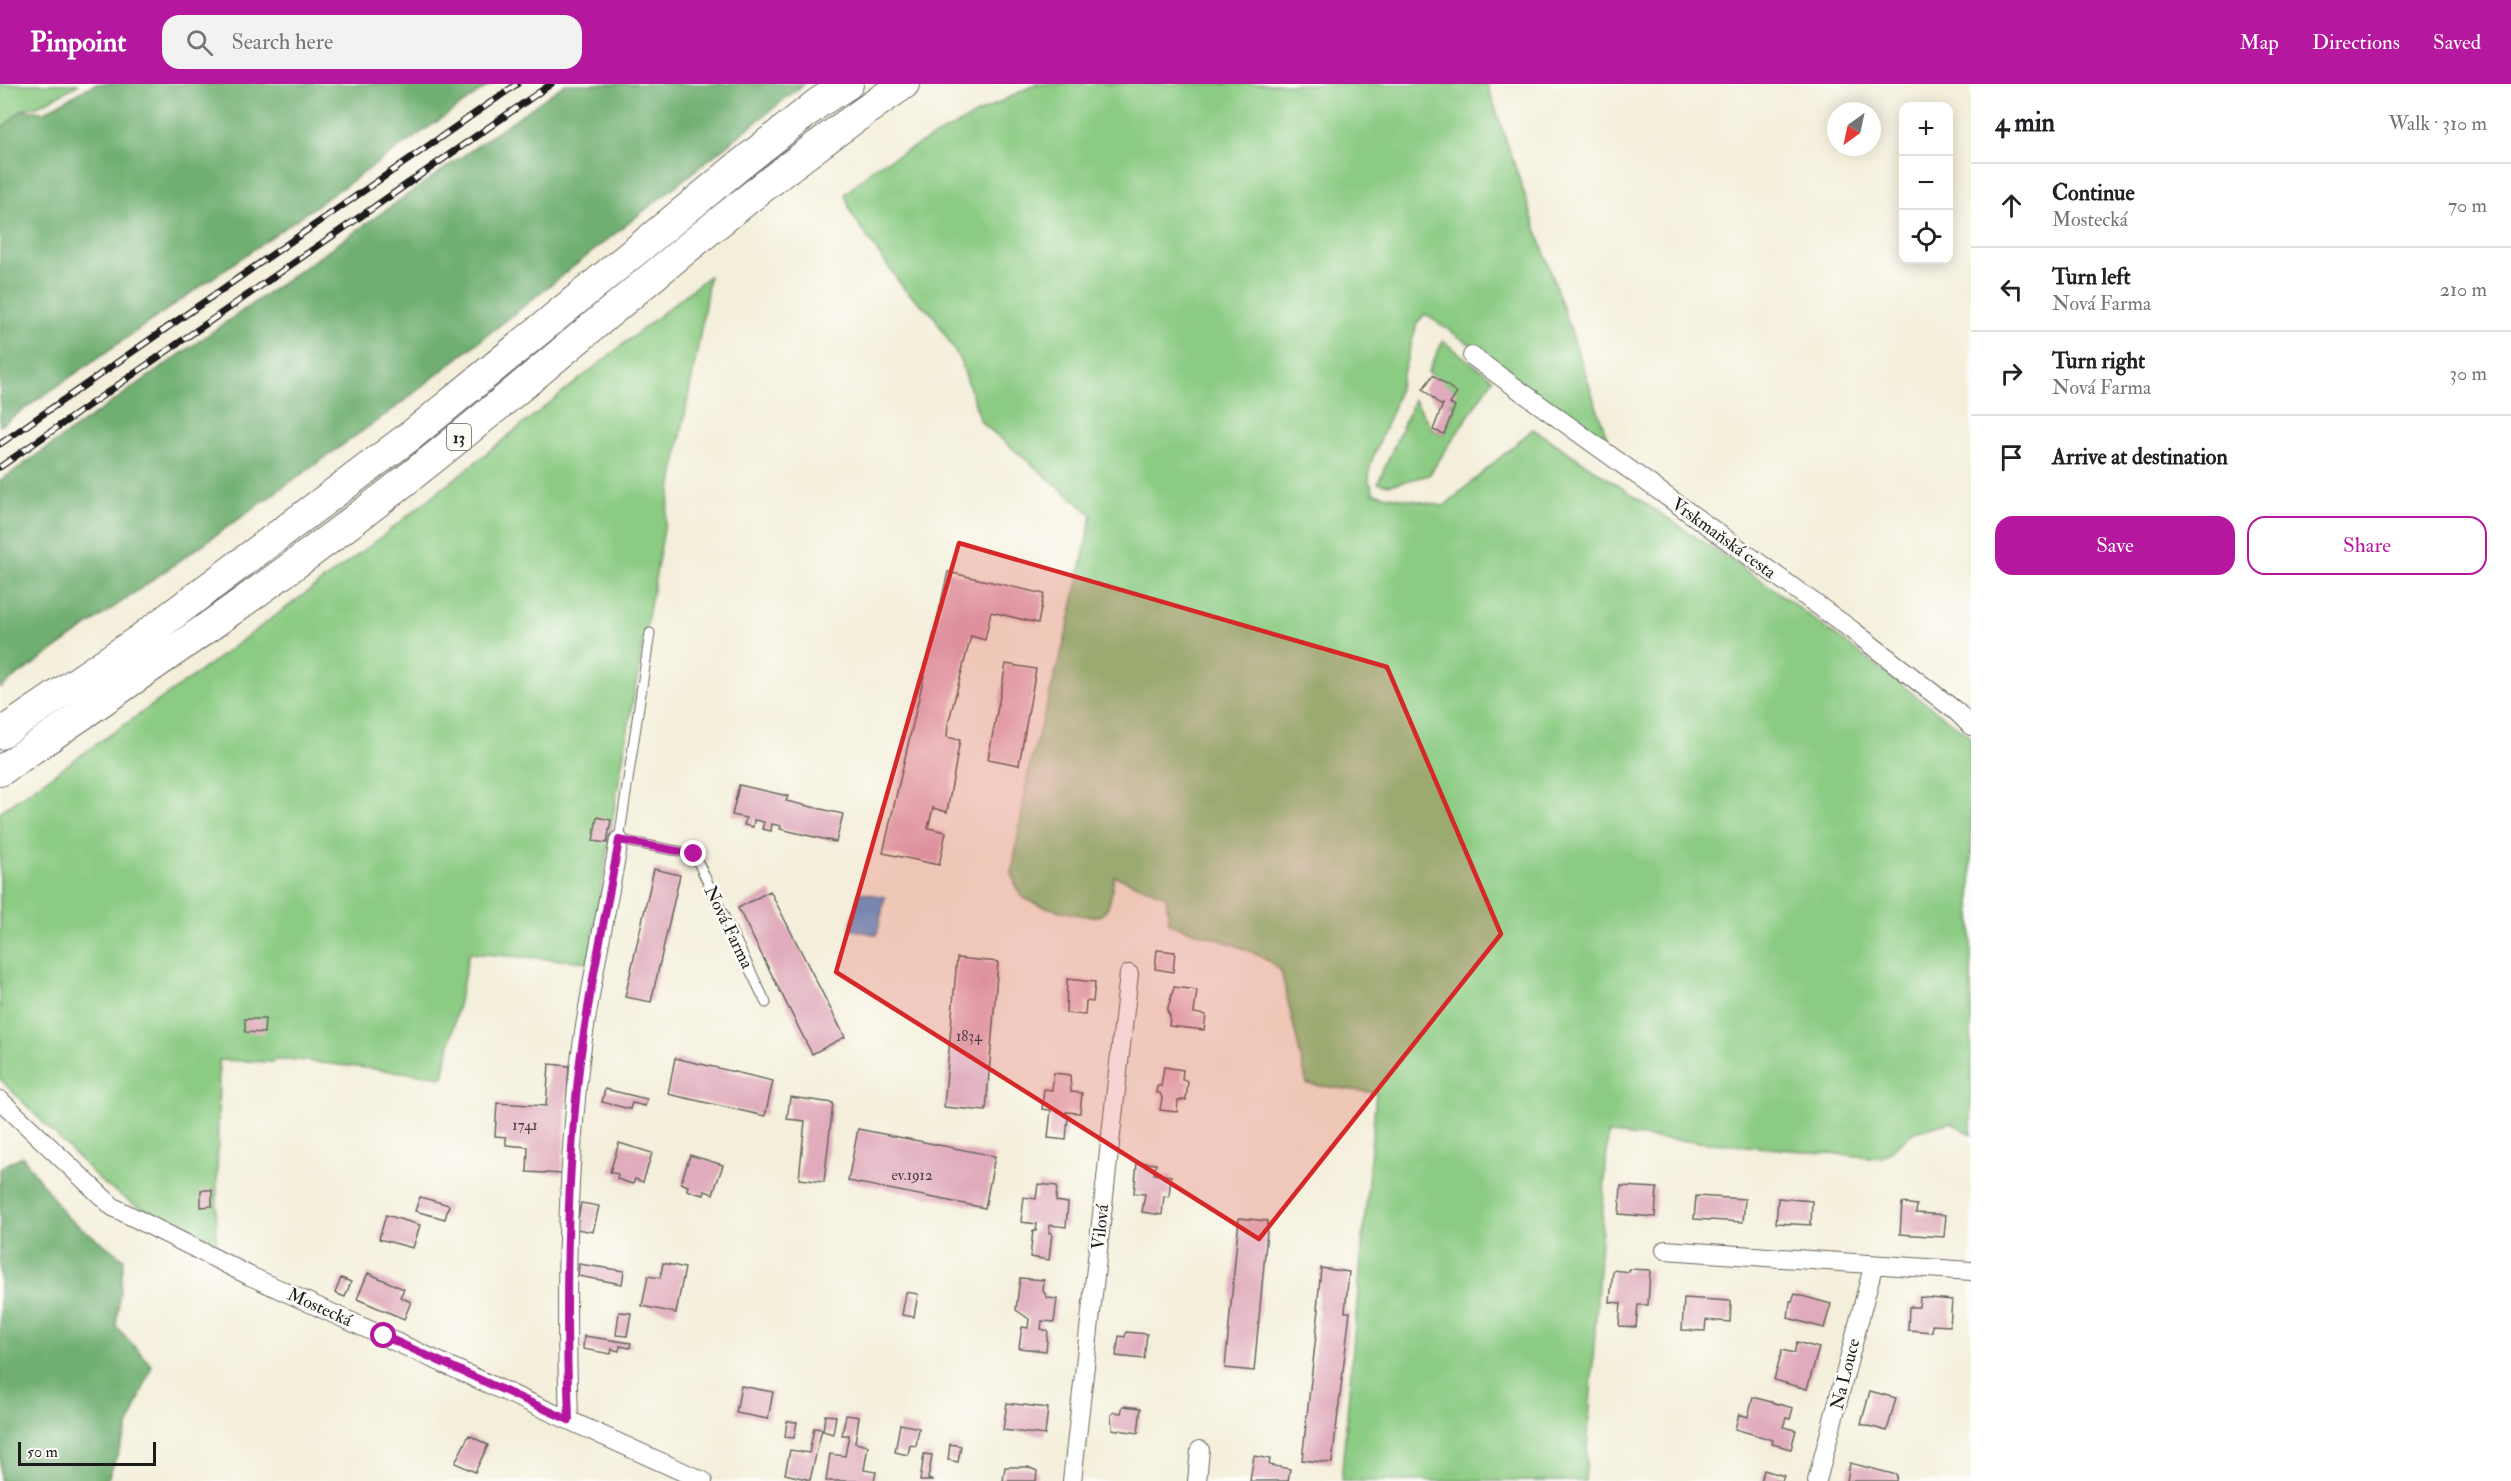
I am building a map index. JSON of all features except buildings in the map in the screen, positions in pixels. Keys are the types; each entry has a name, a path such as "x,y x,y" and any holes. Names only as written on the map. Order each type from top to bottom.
{"highway":[{"name":"13","path":"0,734 148,633 414,433 740,165 818,103 848,84"},
{"name":"13","path":"0,771 268,586 435,457 762,188 837,129 904,84"}],"street":[{"name":"Vrskmaňská cesta","path":"1472,356 1852,630 1957,712 1971,726"},
{"path":"569,1420 566,1317 568,1192 579,1067 619,840"},
{"name":"Vilová","path":"1072,1481 1129,974"},
{"name":"Mostecká","path":"0,1100 113,1207 250,1275 703,1481"},
{"path":"1665,1250 1971,1271"},
{"name":"Na Louce","path":"1817,1481 1873,1266"},
{"path":"1197,1481 1200,1450"}],"lane":[{"path":"619,840 650,633"},
{"name":"Nová Farma","path":"619,840 694,854 766,1003"}],"highlighted area":[{"path":"959,543 1387,667 1501,934 1259,1239 836,972"}],"green space":[{"path":"0,84 79,84 40,105 22,110 0,130"},
{"path":"95,84 491,84 0,426 0,130 22,110 44,112"},
{"path":"565,84 804,84 395,408 0,688 0,481"},
{"path":"1035,84 1487,84 1614,458 1472,346 1425,314 1417,323 1394,406 1370,465 1369,483 1372,485 1373,493 1444,506 1533,429 1767,584 1971,737 1971,1134 1951,1122 1914,1132 1881,1158 1608,1134 1585,1481 1341,1481 1376,1093 1307,1084 1281,971 1272,963 1244,949 1169,924 1166,896 1114,876 1111,897 1105,912 1101,915 1086,916 1030,901 1021,896 1016,887 1012,873 1029,768 1066,636 1092,515 981,422 961,362 934,316 904,289 851,213 845,194 875,167"},
{"path":"709,276 619,778 590,962 469,953 443,1077 297,1060 274,1060 273,1062 219,1060 216,1244 134,1204 105,1185 0,1079 0,812 195,675 375,542"},
{"path":"1443,341 1493,379 1429,475 1390,485 1378,483 1414,400 1433,430 1444,434 1455,406 1450,403 1436,380 1428,372"},
{"path":"22,1156 66,1216 124,1259 116,1326 152,1366 107,1481 0,1481 0,1168"}],"water":[{"path":"859,892 885,897 877,935 850,929"}],"railway":[{"path":"0,444 517,84"},
{"path":"0,467 551,84"}],"route":[{"path":"384,1336 569,1420 566,1317 568,1192 579,1067 619,840 694,854"}]}
